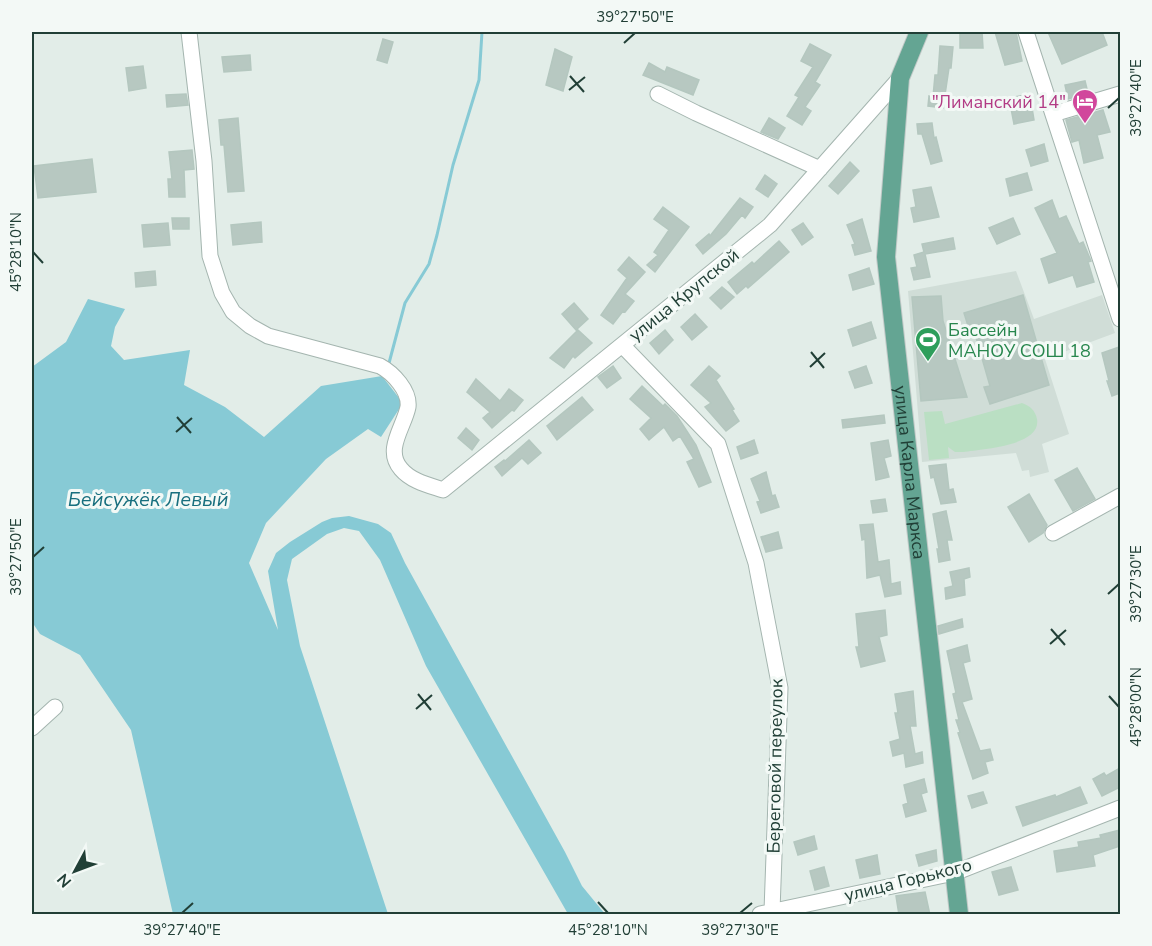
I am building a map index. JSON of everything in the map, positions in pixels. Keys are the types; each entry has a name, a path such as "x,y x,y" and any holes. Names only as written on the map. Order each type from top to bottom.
{"main road":[{"name":"улица Карла Маркса","path":"919,32 900,78 886,257 959,915"}],"street":[{"name":"улица Крупской","path":"189,32 204,160 210,256 222,293 234,312 250,326 268,336 380,366 390,371 405,393 408,406 393,454 399,468 412,479 443,490 770,225 900,78"},
{"path":"1026,32 1120,319"},
{"path":"658,94 820,169"},
{"path":"1053,114 1120,94"},
{"name":"Береговой переулок","path":"622,345 718,444 756,564 780,688 766,913"},
{"path":"1053,533 1120,496"},
{"path":"32,728 55,707"},
{"name":"улица Горького","path":"766,913 954,873 1120,808"}],"shaded area":[{"path":"1016,271 1034,319 1102,295 1115,333 1045,359 1069,434 1042,444 1049,472 1030,477 1029,470 1022,471 1016,453 922,462 908,291"}],"green space":[{"path":"1022,403 1032,409 1037,419 1036,428 1021,441 963,452 955,452 948,447 949,458 929,460 924,412 942,411 945,424"}],"water":[{"name":"Бейсужёк Левый","path":"88,299 125,309 115,327 111,346 124,360 190,350 184,385 225,407 264,437 321,386 382,376 403,403 381,437 368,429 326,459 266,523 249,563 278,630 268,571 276,553 322,522 332,518 349,516 378,524 391,533 405,563 582,886 605,914 568,914 426,666 380,560 359,531 344,528 327,534 292,559 287,580 300,646 388,914 173,914 131,730 80,655 40,634 32,622 32,367 66,342"}],"building":[{"path":"960,32 982,32 983,48 960,48"},
{"path":"995,32 1016,32 1022,61 1005,65"},
{"path":"1048,32 1102,32 1107,45 1062,64"},
{"path":"383,39 393,42 387,63 377,60"},
{"path":"810,44 831,55 815,82 820,85 805,107 811,111 802,125 787,116 799,97 795,95 813,67 801,61"},
{"path":"940,46 953,47 943,108 928,106 929,96 933,97 935,75 938,75"},
{"path":"555,49 572,57 563,91 546,85"},
{"path":"250,55 251,70 224,72 222,57"},
{"path":"649,63 665,72 667,67 699,80 693,95 643,75"},
{"path":"143,66 146,88 129,91 126,68"},
{"path":"1085,81 1088,93 1068,99 1065,85"},
{"path":"186,94 188,105 167,107 166,95"},
{"path":"1025,95 1027,109 1032,108 1034,120 1014,124 1009,98"},
{"path":"1103,110 1110,132 1097,135 1103,158 1084,163 1079,140 1072,142 1066,120"},
{"path":"238,118 244,191 228,192 224,145 221,145 219,120"},
{"path":"769,118 785,128 778,139 761,132"},
{"path":"932,123 934,138 936,137 942,161 931,164 922,134 918,134 917,124"},
{"path":"1044,144 1048,161 1031,166 1026,150"},
{"path":"192,150 194,169 184,170 185,197 169,197 168,179 172,179 169,152"},
{"path":"92,159 96,192 38,198 34,166"},
{"path":"850,162 859,171 838,194 829,186"},
{"path":"1027,173 1032,190 1010,196 1006,179"},
{"path":"765,175 777,184 768,197 756,189"},
{"path":"931,187 939,217 914,222 911,208 916,207 913,190"},
{"path":"740,198 753,207 745,218 742,215 726,234 703,254 696,245 709,234 710,236"},
{"path":"1052,200 1059,219 1066,216 1079,244 1083,242 1091,261 1088,262 1094,282 1077,287 1073,275 1049,283 1041,259 1057,253 1035,208"},
{"path":"663,207 689,227 655,272 647,265 658,255 654,252 669,230 654,219"},
{"path":"172,218 189,218 189,229 173,229"},
{"path":"1013,218 1020,234 997,244 989,228"},
{"path":"862,219 871,251 855,255 852,245 855,244 847,225"},
{"path":"261,222 262,242 233,245 231,225"},
{"path":"168,223 170,245 144,247 142,225"},
{"path":"803,223 813,237 802,245 792,230"},
{"path":"953,238 955,249 925,254 930,277 914,280 911,268 917,267 914,255 924,252 922,244"},
{"path":"779,241 789,252 748,288 746,286 737,294 728,282 752,262 754,264"},
{"path":"629,257 645,272 625,294 634,301 613,324 601,315 627,278 618,270"},
{"path":"869,268 874,284 853,290 849,275"},
{"path":"155,271 156,285 136,287 135,273"},
{"path":"722,287 734,297 721,309 710,298"},
{"path":"1023,295 1049,385 990,404 984,387 990,386 973,327 969,329 964,313"},
{"path":"941,296 943,321 967,397 921,401 912,297"},
{"path":"574,303 588,319 576,330 562,314"},
{"path":"695,314 707,327 692,340 681,327"},
{"path":"871,322 876,338 853,346 848,330"},
{"path":"578,330 592,343 575,358 573,356 564,368 550,358"},
{"path":"665,330 673,340 659,354 650,343"},
{"path":"1119,347 1120,393 1112,396 1102,353"},
{"path":"613,366 621,378 607,388 598,377"},
{"path":"709,366 720,376 716,380 739,421 726,431 705,407 711,403 691,385"},
{"path":"866,366 872,383 855,388 849,372"},
{"path":"476,379 500,401 509,389 523,400 514,411 512,410 492,428 483,418 490,412 467,392"},
{"path":"642,386 677,416 696,445 711,482 699,487 687,462 694,459 680,436 673,441 664,427 649,440 640,429 651,418 630,399"},
{"path":"582,397 593,410 557,440 547,426"},
{"path":"884,415 885,423 843,428 842,420"},
{"path":"466,428 479,440 472,450 458,438"},
{"path":"529,440 541,453 528,464 522,458 502,476 495,467"},
{"path":"754,440 758,453 741,459 737,447"},
{"path":"888,440 891,456 884,458 889,477 876,480 871,443"},
{"path":"946,464 949,490 953,489 956,502 941,504 929,466"},
{"path":"1077,468 1095,499 1073,511 1055,480"},
{"path":"766,472 772,496 775,495 779,507 761,513 757,502 760,501 751,479"},
{"path":"1029,494 1047,525 1043,533 1029,542 1008,507"},
{"path":"885,499 887,511 873,513 871,501"},
{"path":"946,511 952,540 947,540 950,560 939,562 933,514"},
{"path":"873,524 878,562 889,560 891,584 900,582 901,594 885,597 880,575 867,578 865,539 862,540 860,525"},
{"path":"778,532 782,548 766,552 761,537"},
{"path":"969,568 970,577 964,579 965,595 946,599 945,588 953,586 950,572"},
{"path":"885,610 887,635 879,637 885,661 861,667 856,647 859,647 856,614"},
{"path":"962,619 963,627 939,634 938,626"},
{"path":"967,645 970,661 963,663 972,699 962,702 980,751 990,749 993,760 985,762 988,773 973,779 958,733 960,732 956,720 959,720 953,694 956,693 947,651"},
{"path":"913,691 916,726 910,726 915,754 922,752 923,763 906,767 904,753 893,756 890,742 900,739 895,713 898,713 895,694"},
{"path":"1120,768 1120,787 1102,796 1093,779 1104,773 1106,776"},
{"path":"924,779 927,792 921,794 926,811 906,817 903,805 908,803 904,785"},
{"path":"1080,787 1087,803 1023,826 1016,807 1055,795 1056,797"},
{"path":"983,792 987,803 972,808 968,796"},
{"path":"1120,830 1120,846 1093,855 1095,866 1057,872 1054,851 1079,847 1078,842 1101,838 1100,835"},
{"path":"814,836 817,849 798,855 794,842"},
{"path":"936,850 937,861 919,866 916,855"},
{"path":"877,855 880,874 860,878 856,860"},
{"path":"824,867 829,886 815,890 810,871"},
{"path":"1011,867 1018,890 999,895 992,872"},
{"path":"925,892 930,915 899,915 896,896"}],"waterway":[{"path":"389,363 405,303 429,264 453,165 479,80 482,32"}],"place":[{"name":"\"Лиманский 14\"","path":"1085,125"},
{"name":"Бассейн МАНОУ СОШ 18","path":"928,363"}]}
